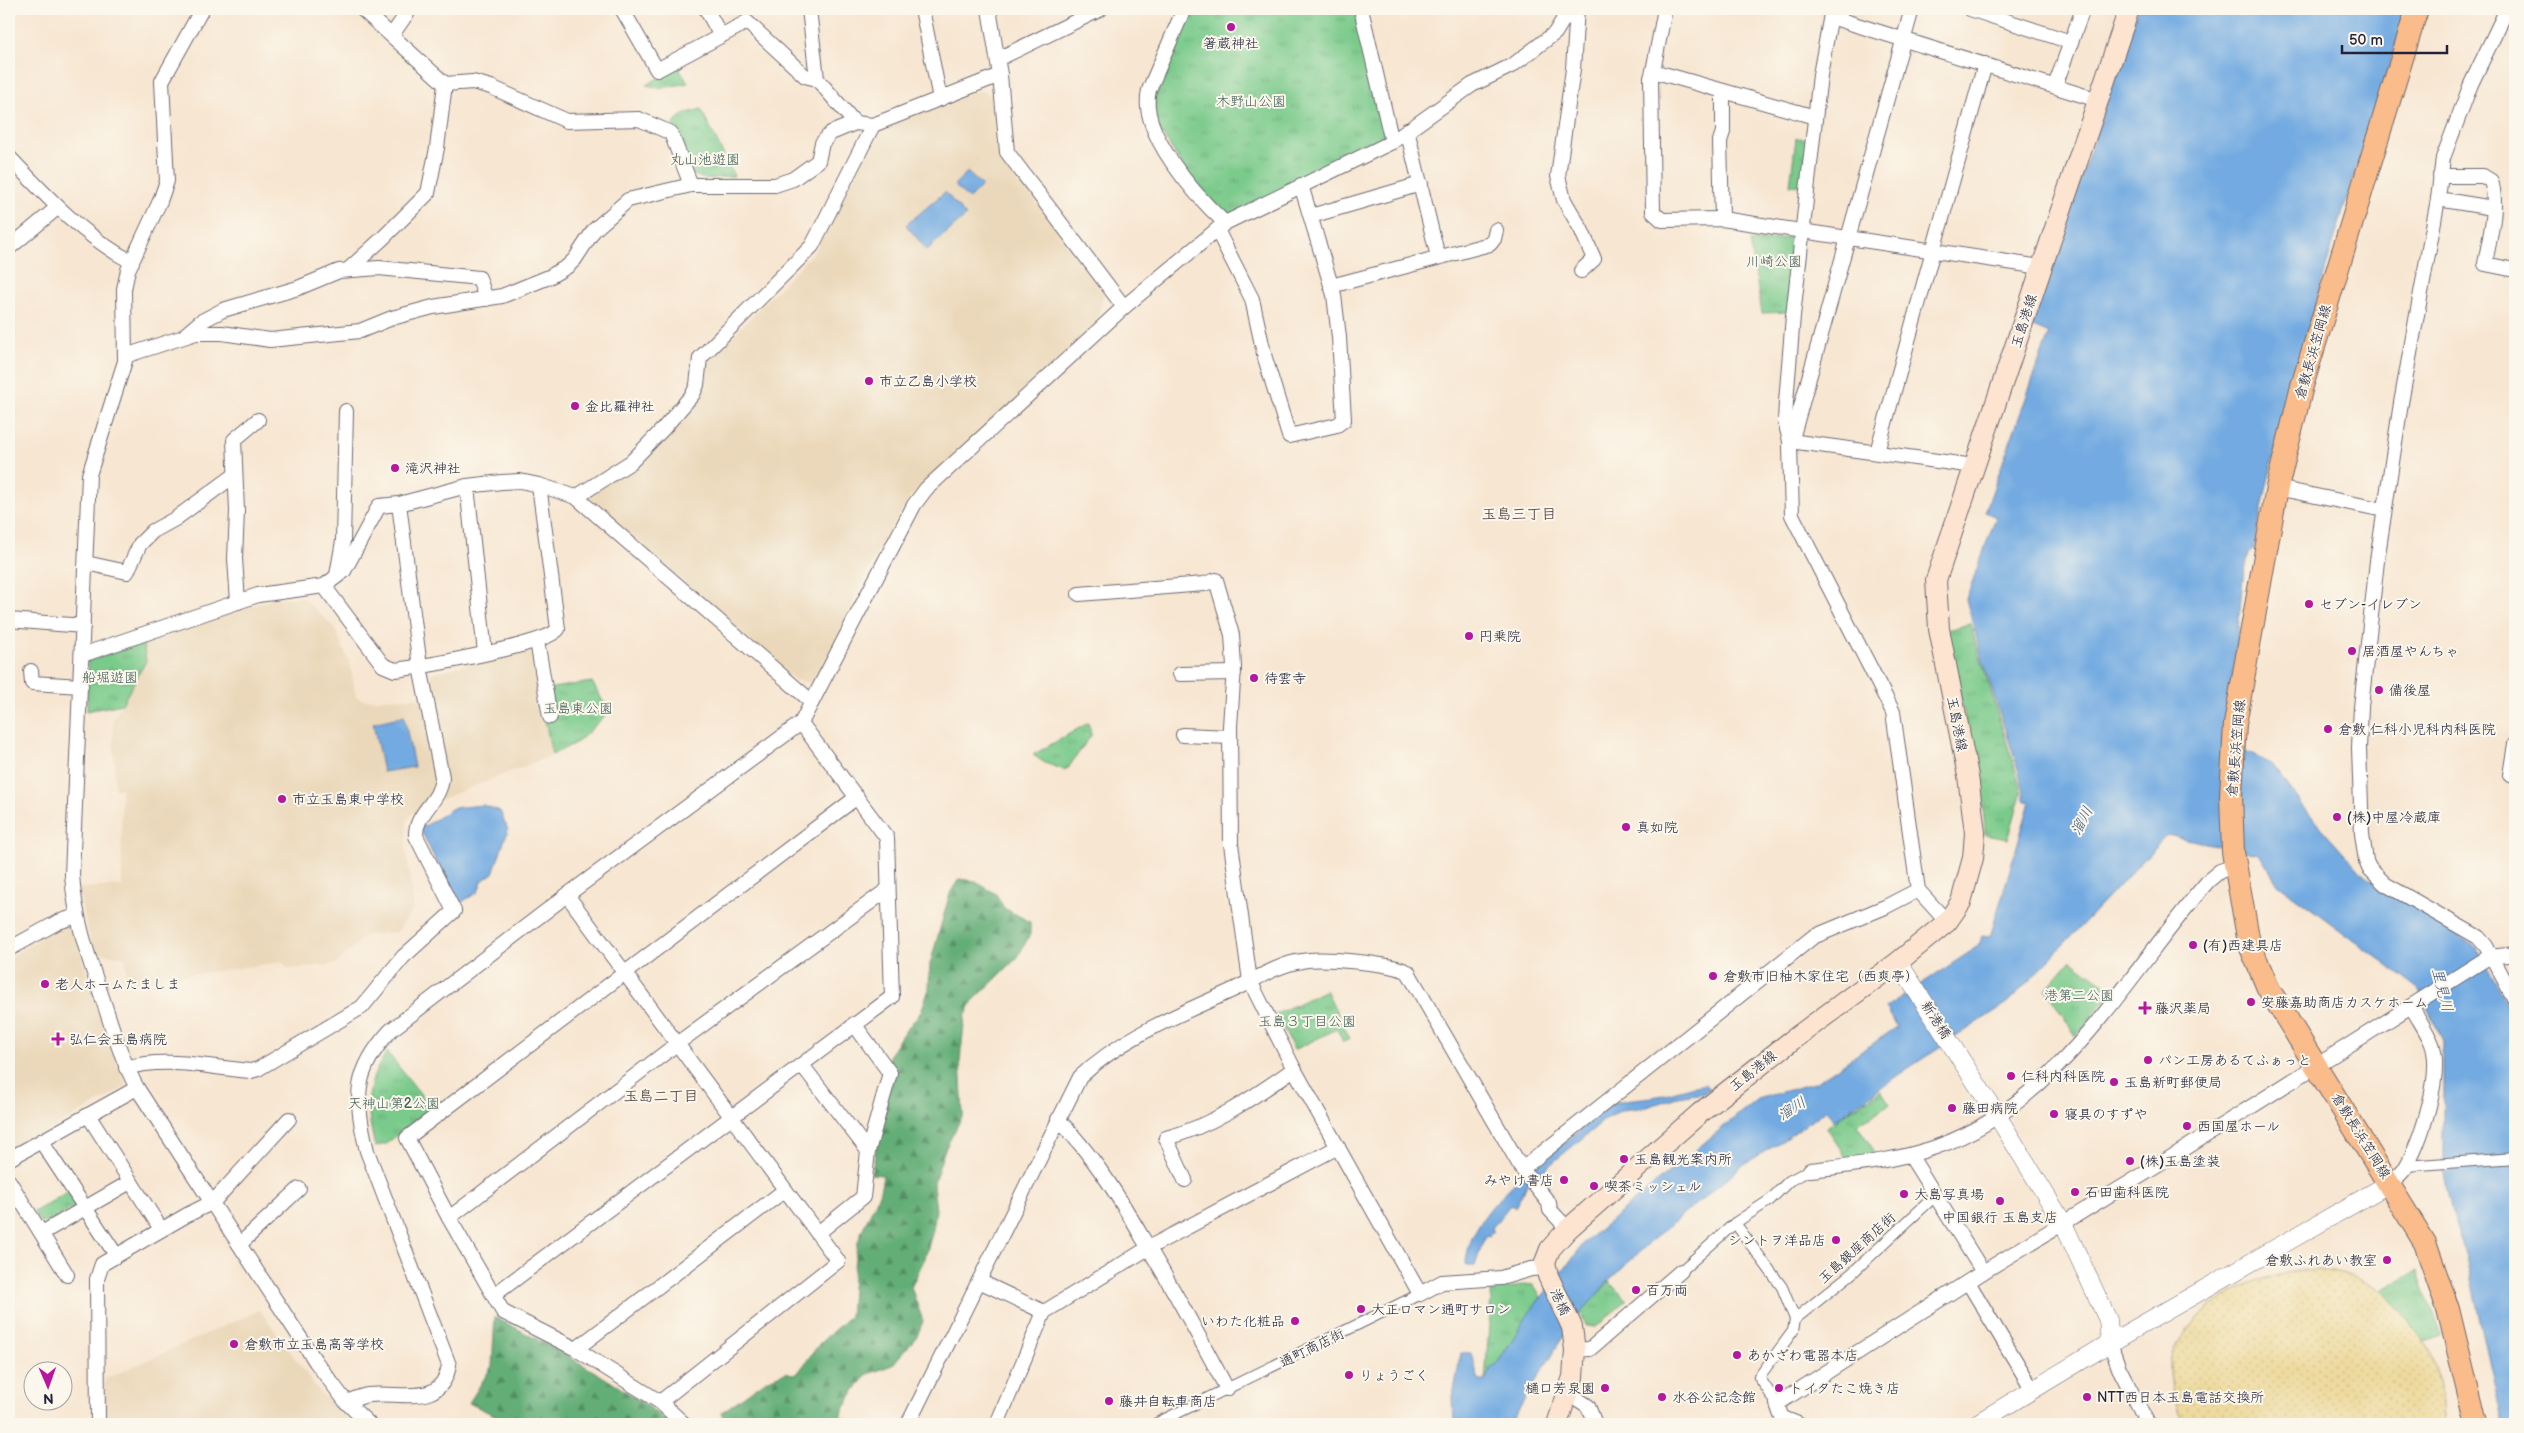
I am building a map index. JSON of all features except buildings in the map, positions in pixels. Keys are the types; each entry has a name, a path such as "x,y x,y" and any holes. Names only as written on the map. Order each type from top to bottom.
{"main road":[{"name":"玉島港線","path":"1547,1272 1545,1262 1550,1249 1568,1229 1700,1113 1791,1041 1898,962 1946,922 1961,902 1968,881 1975,833 1968,776 1939,629 1936,580 2129,9"},
{"name":"倉敷長浜笠岡線","path":"2417,9 2302,386 2277,488 2235,724 2231,795 2234,859 2249,943 2268,988 2426,1243 2448,1309 2476,1424"},
{"name":"港橋","path":"1547,1272 1572,1327 1575,1350"},
{"path":"1557,1424 1568,1392 1575,1350"}],"street":[{"path":"202,9 162,80 167,181 132,262 124,289 125,356 116,395 89,475 72,875 81,937 126,1068 137,1088 316,1362 346,1402 369,1424"},
{"path":"362,9 445,84 473,82 491,87 567,121 639,120 671,133 691,185"},
{"path":"392,35 410,9"},
{"path":"622,9 657,70 747,22 805,76 818,79"},
{"path":"706,9 721,36"},
{"path":"809,9 818,79 855,123"},
{"path":"922,9 940,99"},
{"path":"989,9 998,59 1007,152 1124,307"},
{"path":"998,59 1101,9"},
{"path":"1184,9 1146,101 1161,143 1179,174 1221,227 1252,299 1265,358 1289,436 1337,425 1344,420 1339,337 1331,286 1301,185"},
{"path":"1361,9 1392,142"},
{"path":"346,1402 367,1395 423,1395 442,1387 449,1365 444,1347 367,1151 358,1098 362,1075 368,1060 391,1030 567,895 801,723 914,505 926,489 1124,307 1221,227 1301,185 1392,142 1472,84 1513,65 1555,33 1563,20 1564,9"},
{"path":"1577,9 1573,69 1558,176 1564,200 1581,229 1594,259 1581,271"},
{"path":"1665,9 1651,78 1653,212 1662,220 1722,219 2041,267"},
{"path":"1790,442 1912,9"},
{"path":"1970,9 2071,42"},
{"path":"2055,86 2083,9"},
{"path":"2507,9 2472,84 2443,158 2438,199 2384,510 2359,748 2364,855 2369,868 2385,884 2478,937 2486,946 2487,958 2515,1000"},
{"path":"1946,922 1918,890 1893,712 1792,515 1790,442 1785,421 1786,402 1815,117 1820,75 1832,11 1903,38 2098,100"},
{"path":"1877,452 1985,64"},
{"path":"1653,71 1815,117"},
{"path":"125,356 196,333 222,333 270,340 360,331 392,318 433,307 502,296 536,283 568,266 575,259 594,230 628,200 691,185 775,185 794,179 818,161 822,143 832,133 855,123 873,125 1000,75"},
{"path":"348,270 428,193 437,148 445,84"},
{"path":"1722,219 1720,141 1723,132 1723,91"},
{"path":"576,497 631,462 663,429 693,394 697,386 700,358 812,246 873,125"},
{"path":"1407,130 1438,258"},
{"path":"9,157 57,208 108,249 132,262"},
{"path":"2440,176 2487,177 2492,181 2494,188 2493,208 2485,264 2515,270"},
{"path":"1311,216 1420,184"},
{"path":"2438,199 2493,208"},
{"path":"9,248 57,208"},
{"path":"1331,286 1490,244 1494,239 1496,230"},
{"path":"177,340 200,322 223,310 298,288 339,271 379,268 479,278 486,299"},
{"path":"337,578 343,541 346,411"},
{"path":"238,602 235,559 237,511 234,440 258,420"},
{"path":"1790,442 1974,466"},
{"path":"86,563 126,572 140,544 153,531 175,519 235,475"},
{"path":"82,655 258,596 324,586 344,571 379,506 399,504 467,486 520,481 576,497 812,702"},
{"path":"324,586 383,665 395,670 420,667 485,653 537,641 556,633 558,629 539,485"},
{"path":"467,486 485,653"},
{"path":"2277,488 2384,510"},
{"path":"126,1068 146,1063 170,1063 251,1071 258,1069 362,1007 403,957 454,911 416,836 418,822 437,798 441,784 441,763 420,667 399,504"},
{"path":"1079,594 1204,584 1216,580 1232,635 1234,673 1230,738 1231,844 1250,981 1294,1069 1420,1294"},
{"path":"9,620 83,626"},
{"path":"537,641 550,717"},
{"path":"31,671 32,683 81,686"},
{"path":"1180,674 1234,673"},
{"path":"494,1296 892,997 887,890 887,838 801,723"},
{"path":"1183,735 1230,738"},
{"path":"2510,776 2515,744"},
{"path":"684,1424 660,1402 576,1349 503,1312 449,1218 407,1138 857,797"},
{"path":"1575,1350 1590,1349 1735,1223 1770,1200 1789,1181 1810,1170 1910,1155 1938,1146 1998,1116 2011,1107 2080,1044 2203,886 2234,859"},
{"path":"449,1218 678,1043 887,890"},
{"path":"1522,1169 1813,937 1885,907 1918,890"},
{"path":"567,895 838,1261 660,1402"},
{"path":"9,949 58,922 77,916"},
{"path":"1798,1424 1784,1421 1777,1404 1983,1272 2317,1067 2487,958 2515,954"},
{"path":"908,1424 1080,1077 1092,1066 1138,1034 1250,981 1302,961 1330,960 1388,966 1408,972 1522,1169 1549,1203 1550,1210 1568,1229"},
{"name":"新港橋","path":"1898,962 1998,1116 2063,1223 2108,1320 2110,1343"},
{"path":"1976,1424 2110,1343 2390,1184 2406,1166 2424,1127 2431,1099 2434,1069 2432,1045 2415,1005"},
{"path":"818,1233 863,1197 868,1151 890,1073 854,1024"},
{"path":"802,1065 868,1151"},
{"path":"1185,1180 1166,1138 1184,1134 1242,1104 1294,1069"},
{"path":"9,1159 137,1088"},
{"path":"88,1116 161,1229"},
{"path":"98,1424 96,1279 102,1264 161,1229 213,1202 289,1118"},
{"path":"1058,1120 1081,1143 1103,1172 1150,1247 1228,1389"},
{"path":"41,1141 116,1255"},
{"path":"998,1424 1044,1312 1150,1247 1338,1147"},
{"path":"1910,1155 1983,1272"},
{"path":"2406,1166 2515,1158"},
{"path":"9,1181 67,1275"},
{"path":"42,1233 130,1182"},
{"path":"240,1244 299,1188"},
{"path":"576,1349 785,1190"},
{"name":"玉島銀座商店街","path":"1777,1404 1759,1377 1793,1332 1796,1320 1851,1274 1935,1196"},
{"path":"1735,1223 1782,1287 1796,1320"},
{"name":"通町商店街","path":"1155,1424 1442,1282 1501,1278 1531,1269 1547,1272"},
{"path":"979,1281 1044,1312"},
{"path":"1968,1282 2033,1390"},
{"path":"2110,1343 2118,1368 2148,1424"},
{"path":"1568,1392 1588,1406 1595,1424"}],"shaded area":[{"name":"市立乙島小学校","path":"983,91 991,95 997,103 1005,160 1104,294 1094,328 911,496 881,544 819,676 809,683 795,680 593,502 590,494 698,396 704,366 815,251 879,127 970,92"},
{"name":"市立玉島東中学校","path":"302,597 334,627 350,664 356,696 363,700 431,697 431,673 533,649 552,755 417,809 407,820 406,849 414,908 397,932 365,935 336,964 288,969 282,962 128,983 125,957 93,952 78,888 122,886 121,789 115,789 113,720 146,661 143,643 273,599"},
{"name":"弘仁会玉島病院","path":"74,924 102,1024 127,1086 9,1153 9,957 61,926"},
{"name":"倉敷市立玉島高等学校","path":"260,1310 321,1394 358,1424 103,1424 105,1379"}],"green space":[{"name":"木野山公園","path":"1189,9 1356,9 1386,138 1227,217 1192,181 1155,122 1154,93"},
{"path":"678,67 688,83 662,88 646,85"},
{"name":"丸山池遊園","path":"701,109 734,176 705,179 691,174 673,130 679,117"},
{"path":"1796,138 1809,139 1804,186 1790,185"},
{"name":"川崎公園","path":"1794,237 1789,312 1762,313 1750,242"},
{"path":"1970,624 2022,791 2008,839 1985,835 1983,807 1947,630"},
{"name":"船堀遊園","path":"143,643 146,661 122,704 87,711 88,661"},
{"name":"玉島東公園","path":"592,682 609,712 579,741 552,755 545,720 552,688"},
{"path":"1088,723 1092,734 1068,768 1064,770 1045,763 1033,755"},
{"path":"959,879 974,881 996,894 1004,908 1030,922 1030,934 1018,957 972,1002 965,1017 960,1060 963,1115 945,1149 933,1185 936,1210 933,1230 925,1258 911,1287 923,1321 917,1336 892,1365 866,1375 854,1391 840,1416 856,1424 724,1424 722,1412 768,1379 786,1372 798,1373 820,1343 850,1316 857,1247 882,1184 883,1175 871,1174 880,1132 887,1060 901,1036 921,1012 929,989 930,964 950,893"},
{"name":"港第二公園","path":"2071,960 2113,991 2076,1036 2046,989"},
{"name":"玉島３丁目公園","path":"1326,990 1350,1039 1343,1042 1337,1029 1294,1050 1276,1014"},
{"name":"天神山第2公園","path":"387,1052 431,1107 386,1144 375,1147 370,1121 369,1098 374,1075"},
{"path":"1881,1090 1890,1104 1857,1125 1877,1155 1847,1159 1826,1127"},
{"path":"69,1191 76,1207 46,1223 40,1222 34,1212"},
{"path":"2417,1270 2441,1336 2425,1342 2401,1310 2381,1291"},
{"path":"1609,1282 1627,1300 1596,1327 1586,1326 1580,1312"},
{"path":"1492,1283 1505,1284 1510,1289 1524,1284 1533,1285 1541,1297 1497,1364 1491,1368 1485,1381"},
{"path":"495,1317 608,1380 671,1424 513,1424 469,1403 492,1366"}],"sand":[{"path":"2319,1269 2347,1275 2372,1286 2394,1302 2412,1321 2426,1344 2436,1369 2442,1396 2444,1424 2183,1424 2172,1388 2170,1360 2177,1343 2199,1317 2229,1294 2263,1279 2281,1274"}],"water":[{"path":"2138,9 2408,9 2349,189 2282,423 2254,549 2249,553 2243,578 2233,681 2222,741 2272,764 2307,811 2361,872 2396,900 2409,903 2477,948 2504,997 2515,1031 2515,1424 2503,1424 2466,1257 2451,1210 2443,1169 2443,1041 2418,988 2278,884 2259,854 2167,835 2009,1002 1901,1073 1834,1121 1827,1110 1743,1165 1650,1242 1607,1283 1581,1313 1559,1343 1510,1424 1454,1424 1453,1396 1461,1353 1471,1353 1479,1381 1485,1381 1491,1368 1497,1364 1529,1313 1586,1241 1757,1099 1817,1082 1897,1027 1886,1007 1979,946 1982,936 1990,937 2030,802 2024,800 2024,791 2016,762 1985,668 1966,599 1996,517 1985,512 2049,334 2031,326"},
{"path":"967,172 982,186 969,199 954,185"},
{"path":"945,192 966,216 927,250 906,225"},
{"path":"404,716 414,767 383,772 373,723"},
{"path":"483,805 500,811 508,830 493,873 482,881 478,892 457,905 419,826 425,826 453,808"},
{"path":"1705,1084 1710,1088 1704,1093 1677,1097 1647,1107 1622,1110 1608,1117 1528,1183 1515,1207 1510,1205 1492,1228 1493,1230 1489,1237 1485,1235 1475,1266 1466,1266 1469,1246 1477,1228 1489,1210 1539,1162 1602,1112 1613,1104 1623,1101 1658,1096"}],"place":[{"name":"箸蔵神社","path":"1231,27"},
{"name":"市立乙島小学校","path":"869,381"},
{"name":"金比羅神社","path":"575,406"},
{"name":"滝沢神社","path":"395,468"},
{"name":"セブン-イレブン","path":"2309,604"},
{"name":"円乗院","path":"1469,636"},
{"name":"居酒屋やんちゃ","path":"2352,651"},
{"name":"待雲寺","path":"1254,678"},
{"name":"備後屋","path":"2379,690"},
{"name":"倉敷 仁科小児科内科医院","path":"2328,729"},
{"name":"市立玉島東中学校","path":"282,799"},
{"name":"(株)中屋冷蔵庫","path":"2337,817"},
{"name":"真如院","path":"1626,827"},
{"name":"(有)西建具店","path":"2193,945"},
{"name":"倉敷市旧柚木家住宅（西爽亭）","path":"1713,976"},
{"name":"老人ホームたましま","path":"45,984"},
{"name":"安藤嘉助商店カスケホーム","path":"2251,1002"},
{"name":"藤沢薬局","path":"2145,1008"},
{"name":"弘仁会玉島病院","path":"58,1039"},
{"name":"パン工房あるてふぁっと","path":"2148,1060"},
{"name":"仁科内科医院","path":"2011,1076"},
{"name":"玉島新町郵便局","path":"2114,1082"},
{"name":"藤田病院","path":"1952,1108"},
{"name":"寝具のすずや","path":"2054,1114"},
{"name":"西国屋ホール","path":"2187,1126"},
{"name":"玉島観光案内所","path":"1624,1159"},
{"name":"(株)玉島塗装","path":"2130,1161"},
{"name":"みやけ書店","path":"1564,1180"},
{"name":"喫茶ミッシェル","path":"1594,1186"},
{"name":"石田歯科医院","path":"2075,1192"},
{"name":"大島写真場","path":"1904,1194"},
{"name":"中国銀行 玉島支店","path":"2000,1201"},
{"name":"シントヲ洋品店","path":"1836,1240"},
{"name":"倉敷ふれあい教室","path":"2387,1260"},
{"name":"百万両","path":"1636,1290"},
{"name":"大正ロマン通町サロン","path":"1361,1309"},
{"name":"いわた化粧品","path":"1295,1321"},
{"name":"倉敷市立玉島高等学校","path":"234,1344"},
{"name":"あかざわ電器本店","path":"1737,1355"},
{"name":"りょうごく","path":"1349,1375"},
{"name":"樋口芳泉園","path":"1605,1388"},
{"name":"トイタたこ焼き店","path":"1779,1388"},
{"name":"水谷公記念館","path":"1662,1397"},
{"name":"NTT西日本玉島電話交換所","path":"2087,1397"},
{"name":"藤井自転車商店","path":"1109,1401"}],"district":[{"name":"玉島三丁目","path":"1519,514"},
{"name":"玉島二丁目","path":"661,1096"}],"water label":[{"name":"溜川","path":"2082,821"},
{"name":"里見川","path":"2442,990"},
{"name":"溜川","path":"1792,1109"}]}
